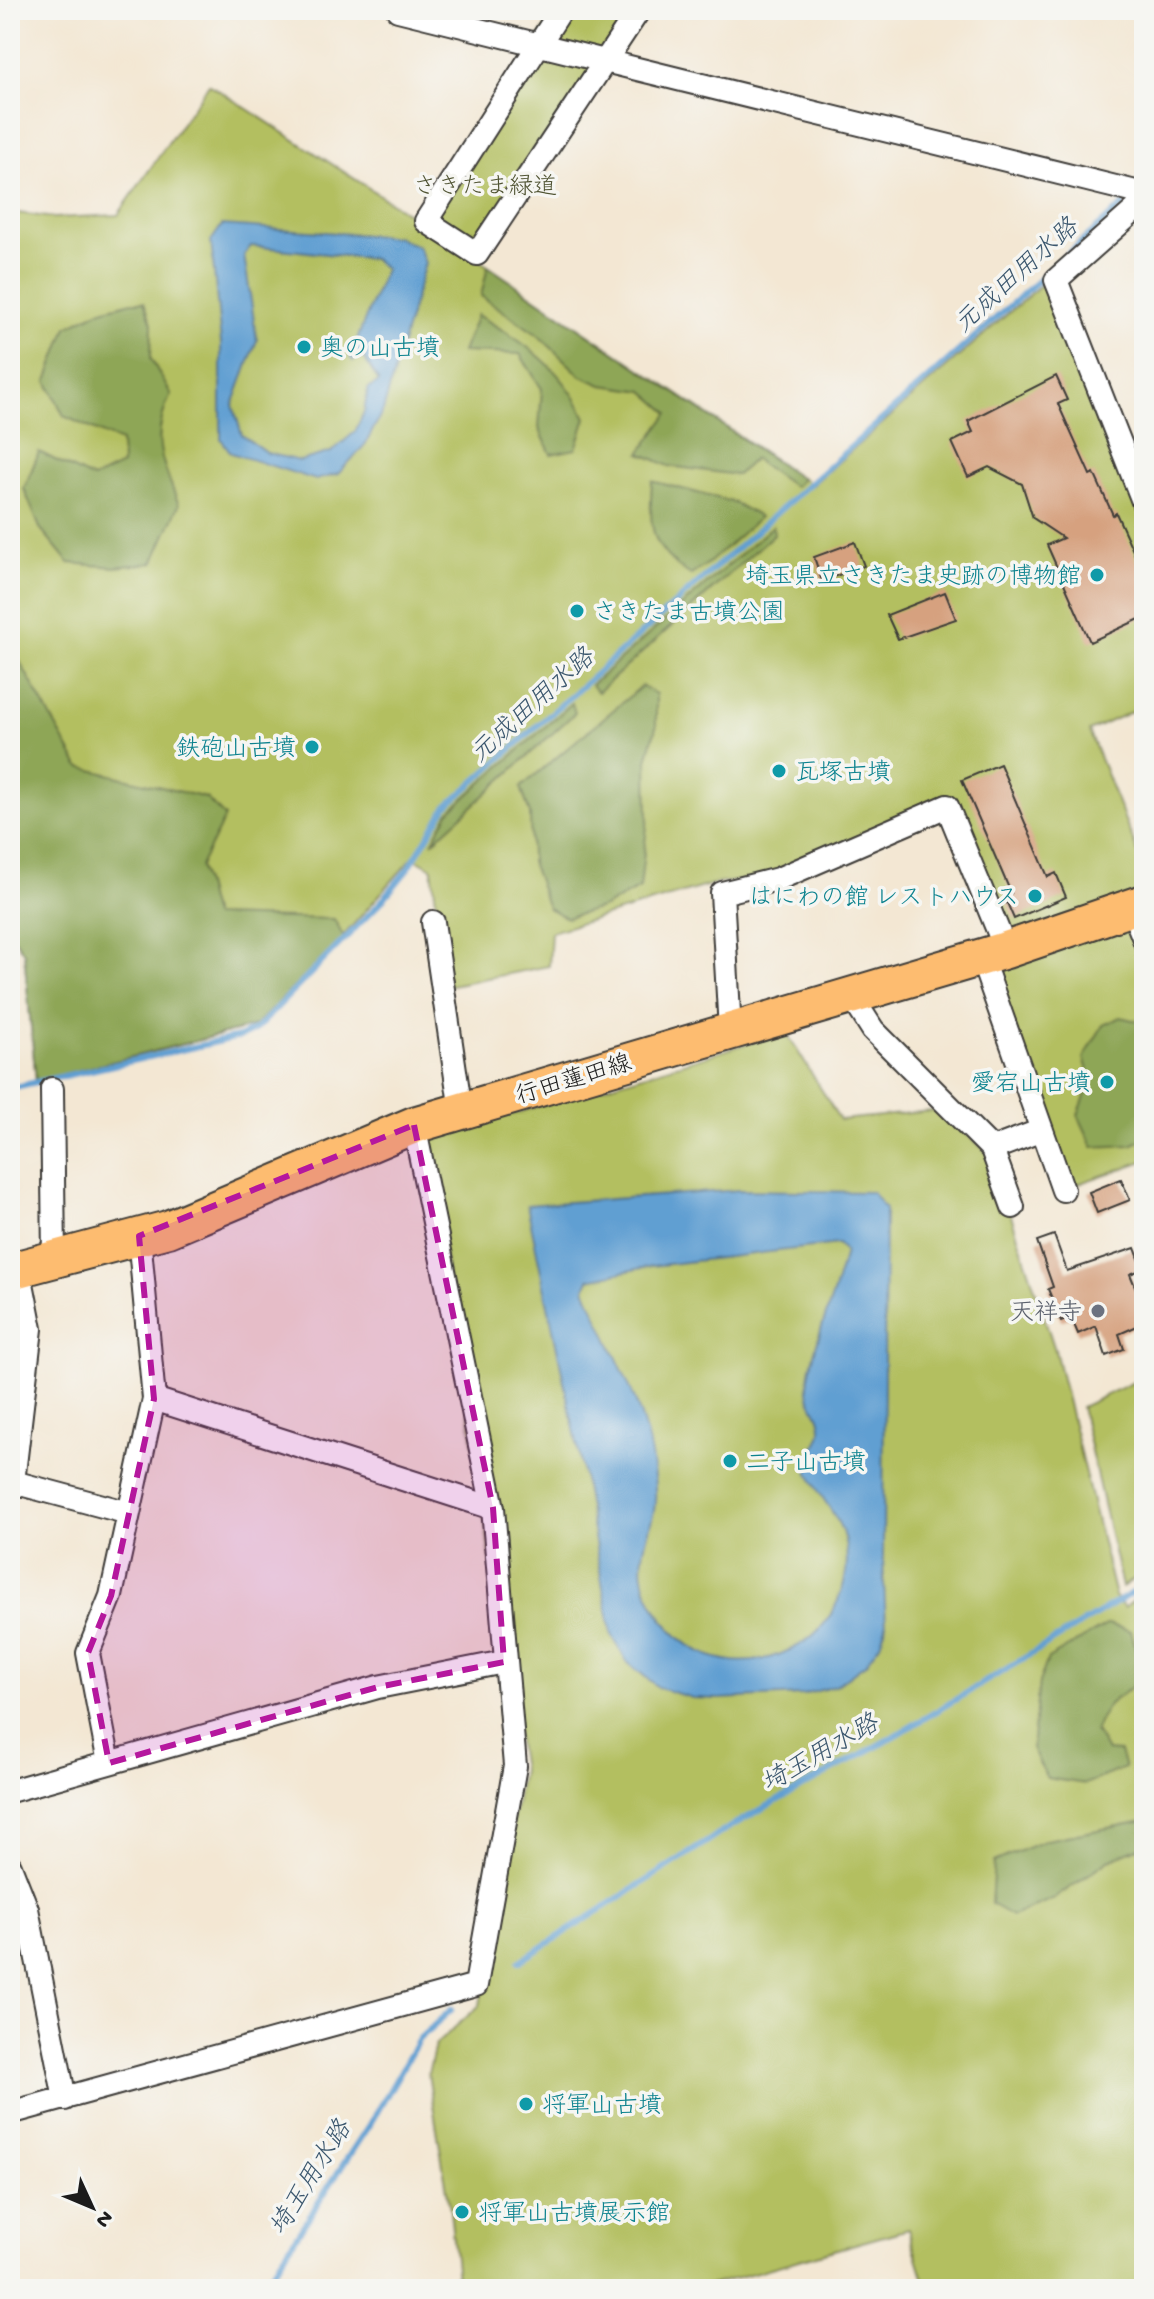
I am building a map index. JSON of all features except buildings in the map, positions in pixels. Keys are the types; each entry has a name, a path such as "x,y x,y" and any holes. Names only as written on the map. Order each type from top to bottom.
{"main road":[{"name":"行田蓮田線","path":"14,1269 168,1229 414,1125 850,994 1139,912"}],"street":[{"path":"398,10 1140,190 1056,280 1144,504"},
{"path":"561,10 426,221 477,254 639,10"},
{"path":"730,1030 722,893 778,879 947,806 994,954 1042,1130 1063,1190"},
{"path":"1139,912 1144,947"},
{"path":"433,922 461,1111"},
{"path":"850,994 873,1030 992,1149 1013,1207"},
{"path":"52,1089 54,1259"},
{"path":"10,2113 476,1985 515,1766 493,1508 414,1125"},
{"path":"992,1149 1042,1130"},
{"path":"109,1763 88,1653 111,1596 154,1399 139,1236"},
{"path":"14,1269 31,1329 13,1482 129,1513"},
{"path":"154,1399 493,1508"},
{"path":"10,1791 378,1687 504,1662"},
{"path":"10,1866 27,1909 65,2099"}],"highlighted area":[{"path":"414,1125 493,1508 504,1662 378,1687 109,1763 88,1653 111,1596 154,1399 139,1236"}],"green space":[{"name":"さきたま古墳公園","path":"557,10 643,10 479,260 812,485 1045,281 1144,516 1144,706 1089,731 1144,868 1144,1161 1069,1187 996,973 1022,964 953,797 772,877 713,884 551,932 549,966 446,986 432,868 413,857 301,984 255,1026 36,1081 24,953 10,932 10,212 54,218 118,215 209,84 418,220"},
{"path":"488,266 802,479 794,487 754,459 737,475 669,466 640,453 669,413 644,391 602,385 581,376 538,335 481,296"},
{"path":"144,302 152,323 151,359 171,394 164,410 159,437 163,462 179,505 153,563 115,567 69,563 40,528 24,489 39,452 93,479 122,465 121,442 64,416 47,381 67,327 98,311"},
{"path":"477,315 526,346 566,384 586,418 576,449 551,454 539,428 542,389 520,354 462,352"},
{"path":"652,481 732,502 760,517 691,575 677,566 659,546 652,523"},
{"path":"773,526 774,534 598,692 591,685"},
{"path":"10,569 17,606 16,655 79,767 206,798 225,817 200,866 213,916 334,919 344,938 255,1026 36,1081 24,953 10,932"},
{"path":"642,686 656,694 656,727 647,760 648,817 640,888 604,907 567,918 548,908 531,862 530,814 521,787"},
{"path":"572,703 575,713 432,843 449,812"},
{"path":"1121,1017 1144,1023 1144,1139 1131,1145 1093,1147 1078,1115 1091,1080 1084,1058 1103,1025"},
{"path":"786,1032 840,1120 942,1110 990,1155 1055,1350 1115,1596 1124,1608 1144,1593 1144,2289 927,2289 908,2229 697,2289 458,2289 450,2209 428,2074 435,2045 480,2005 522,1770 427,1140"},
{"path":"1144,1377 1144,1572 1122,1587 1081,1407"},
{"path":"1108,1624 1131,1631 1144,1678 1108,1705 1095,1731 1107,1751 1120,1752 1125,1768 1085,1784 1047,1778 1032,1749 1039,1682 1048,1659"},
{"path":"1144,1821 1144,1845 1109,1860 1055,1898 1012,1916 991,1904 994,1862 1046,1840"}],"water":[{"path":"222,225 397,237 419,247 425,263 383,411 365,445 338,474 316,480 231,453 221,439 221,343 211,241","holes":["251,246 373,259 385,269 350,357 353,361 362,355 379,382 368,389 364,412 355,432 331,452 300,461 267,453 242,435 233,405 257,340 244,255"]},
{"path":"740,1190 872,1192 885,1209 883,1557 886,1627 880,1644 865,1664 835,1686 803,1695 692,1698 659,1688 626,1661 611,1633 580,1458 527,1205","holes":["838,1244 845,1251 808,1385 809,1397 821,1424 820,1436 808,1461 809,1473 842,1531 846,1548 844,1583 838,1600 820,1629 792,1649 762,1660 742,1662 710,1656 688,1645 671,1630 646,1588 642,1568 655,1501 649,1446 635,1399 585,1288 589,1279 652,1266"]}],"waterway":[{"name":"元成田用水路","path":"10,1088 239,1037 256,1029 381,902 408,869 446,807 1123,205"},
{"name":"埼玉用水路","path":"519,1962 733,1825 900,1733 1144,1586"},
{"name":"埼玉用水路","path":"255,2289 275,2269 376,2114 419,2039 452,2009"}],"place":[{"name":"奥の山古墳","path":"304,347"},
{"name":"埼玉県立さきたま史跡の博物館","path":"1097,575"},
{"name":"さきたま古墳公園","path":"577,611"},
{"name":"鉄砲山古墳","path":"312,747"},
{"name":"瓦塚古墳","path":"779,771"},
{"name":"はにわの館 レストハウス","path":"1035,896"},
{"name":"愛宕山古墳","path":"1107,1082"},
{"name":"天祥寺","path":"1098,1311"},
{"name":"二子山古墳","path":"730,1461"},
{"name":"将軍山古墳","path":"526,2104"},
{"name":"将軍山古墳展示館","path":"462,2212"}],"park label":[{"name":"さきたま緑道","path":"485,185"}]}
